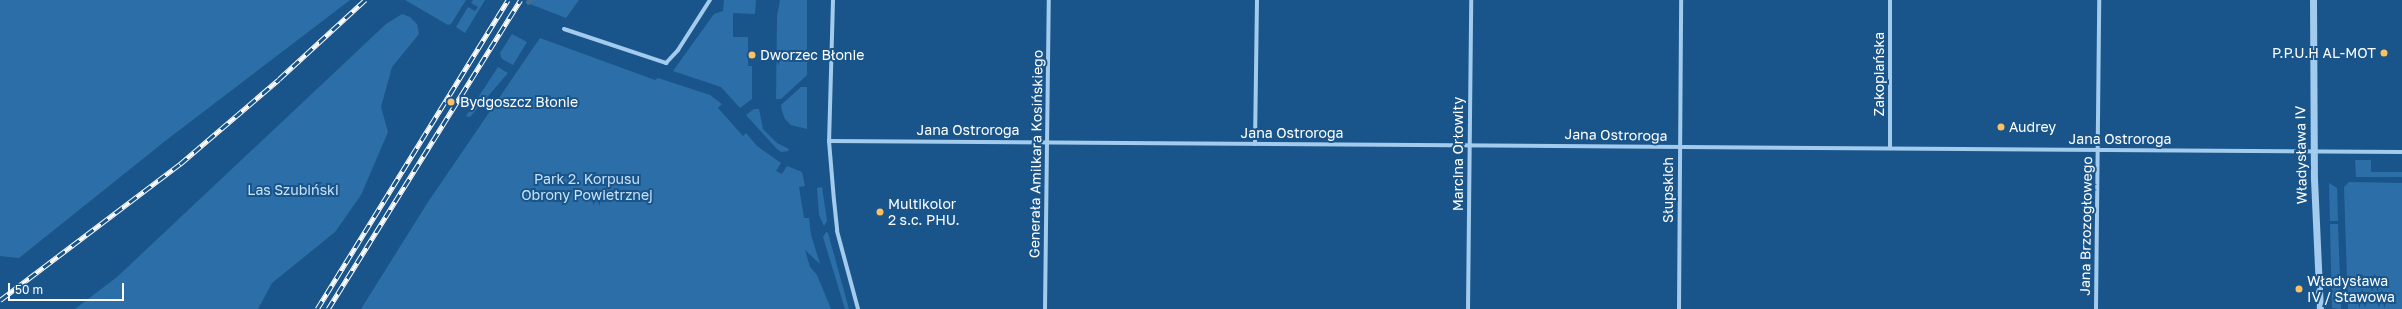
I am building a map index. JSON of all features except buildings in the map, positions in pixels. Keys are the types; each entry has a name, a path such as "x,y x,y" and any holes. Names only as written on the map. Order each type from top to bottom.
{"street":[{"path":"564,29 666,63 678,50 710,0"},
{"path":"833,0 829,141 837,231 858,309"},
{"name":"Generała Amilkara Kosińskiego","path":"1045,309 1049,0"},
{"path":"1255,144 1258,0"},
{"name":"Marcina Orłowity","path":"1468,309 1471,0"},
{"name":"Słupskich","path":"1679,309 1681,0"},
{"name":"Zakopiańska","path":"1890,0 1890,147"},
{"name":"Jana Brzozogłowego","path":"2096,309 2099,0"},
{"name":"Władysława IV","path":"2313,0 2313,151 2315,234 2320,309"},
{"name":"Jana Ostroroga","path":"829,141 1890,147 2402,152"}],"green space":[{"path":"0,0 350,0 169,138 19,258 0,256"},
{"path":"405,0 466,0 451,24 448,25"},
{"path":"473,0 485,0 465,33 456,27 468,7 475,11 478,7 471,3"},
{"path":"533,0 579,0 566,18 530,4"},
{"path":"724,0 756,0 755,14 733,13 733,37 748,37 748,66 752,66 752,99 740,108 721,87 673,71 714,14 723,11"},
{"path":"780,0 807,0 807,75 781,99 776,99 777,16"},
{"name":"Las Szubiński","path":"402,14 410,17 417,24 419,34 392,67 381,107 388,132 361,195 335,232 272,283 258,309 75,309 117,277 386,24"},
{"path":"512,34 527,42 513,65 502,59 500,53"},
{"name":"Park 2. Korpusu Obrony Powietrznej","path":"540,38 655,80 658,78 710,95 722,104 718,108 743,136 746,133 757,146 781,163 776,171 782,174 787,166 802,172 805,186 799,187 804,218 809,218 811,235 820,264 805,250 810,267 817,275 831,309 361,309 428,202"},
{"path":"498,67 508,73 470,117 466,116"},
{"path":"801,87 807,87 807,129 791,125 785,119 781,105"},
{"path":"754,109 759,109 763,129 777,143 789,149 788,151 781,152 776,148 746,115"},
{"path":"2355,160 2371,160 2371,172 2402,172 2402,177 2356,177"},
{"path":"2349,182 2402,183 2402,309 2348,309 2344,187"},
{"path":"2329,183 2337,188 2338,221 2330,221"},
{"path":"822,187 827,221 824,226 819,215 817,188"},
{"path":"2330,224 2338,224 2341,309 2332,308"},
{"path":"826,232 828,233 849,309 845,309 823,237"}],"railway":[{"path":"0,300 180,164 279,79 365,0"},
{"path":"317,309 508,0"},
{"path":"328,309 520,0"}],"place":[{"name":"P.P.U.H AL-MOT","path":"2384,53"},
{"name":"Dworzec Błonie","path":"752,55"},
{"name":"Bydgoszcz Błonie","path":"451,102"},
{"name":"Audrey","path":"2001,127"},
{"name":"Multikolor 2 s.c. PHU.","path":"880,212"},
{"name":"Władysława IV / Stawowa","path":"2299,289"}]}
